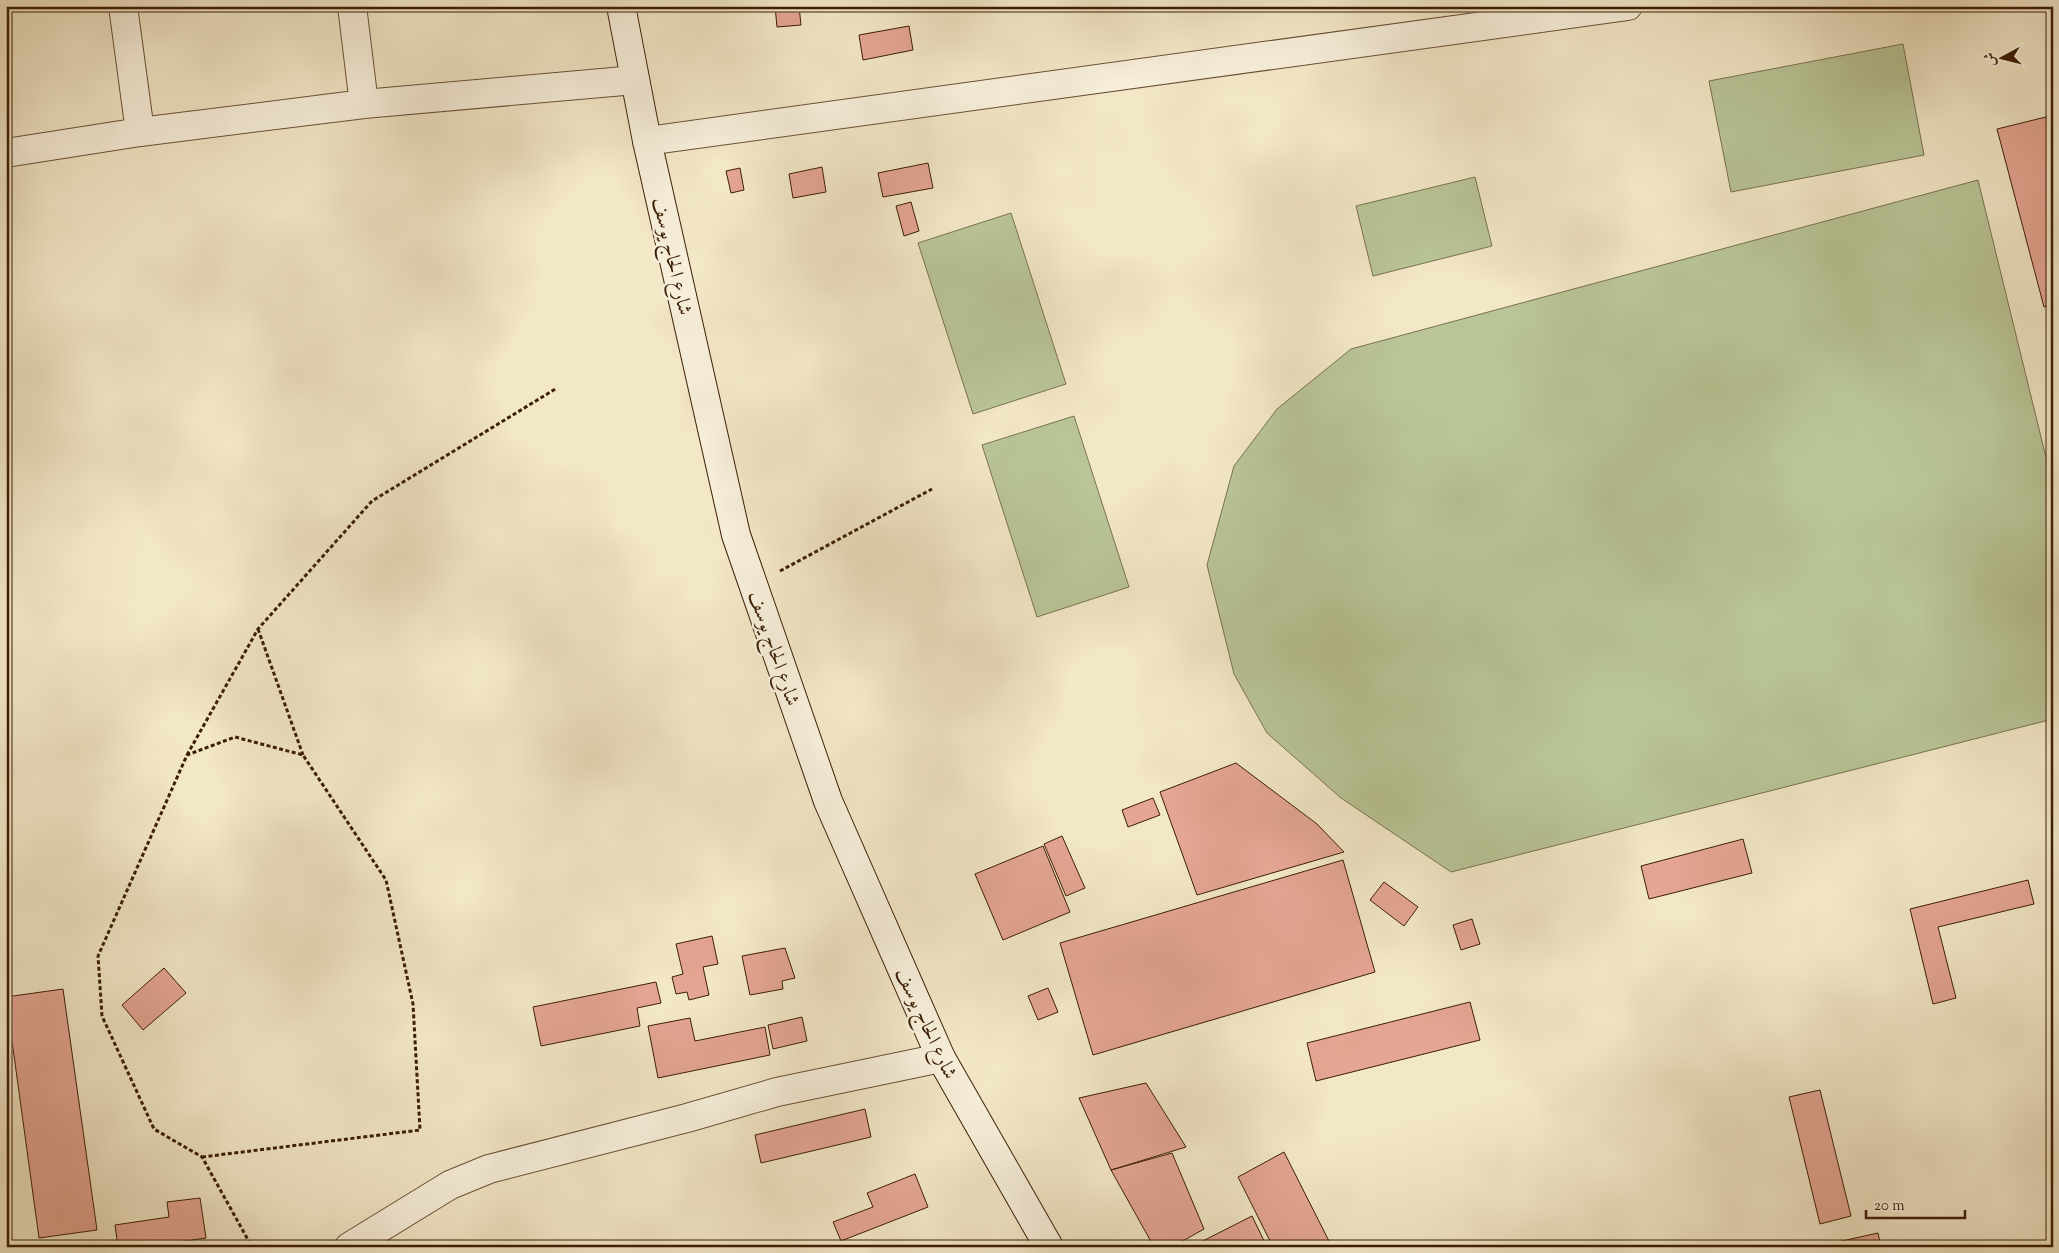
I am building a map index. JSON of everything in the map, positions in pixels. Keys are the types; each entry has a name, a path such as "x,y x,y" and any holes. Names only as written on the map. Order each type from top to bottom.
{"street":[{"path":"123,6 140,132"},
{"path":"352,6 364,104"},
{"name":"شارع الحاج يوسف","path":"621,6 647,141 736,535 753,585 828,801 941,1058 1049,1247"},
{"path":"647,141 1628,6"},
{"path":"6,154 140,132 364,104 635,80"},
{"path":"349,1247 450,1185 489,1169 687,1118 778,1092 941,1058"}],"path":[{"path":"252,1247 202,1157 154,1129 102,1016 98,956 187,755 258,630 372,501 557,388"},
{"path":"753,585 932,489"},
{"path":"202,1157 420,1130 413,1004 386,880 303,755 258,630"},
{"path":"187,755 235,737 303,755"}],"green space":[{"path":"1903,44 1924,155 1731,192 1709,81"},
{"path":"1475,177 1492,246 1373,276 1356,206"},
{"path":"1978,180 2053,486 2053,719 1451,872 1341,798 1267,733 1234,674 1207,565 1234,466 1277,409 1351,349"},
{"path":"1011,213 1066,384 973,414 918,243"},
{"path":"1074,416 1129,587 1037,617 982,445"}],"building":[{"path":"775,6 799,6 801,25 777,27"},
{"path":"909,26 913,50 863,60 859,35"},
{"path":"2050,116 2053,126 2053,304 2044,307 1997,129"},
{"path":"928,163 933,188 883,197 878,173"},
{"path":"822,167 826,192 793,198 789,174"},
{"path":"740,168 744,190 731,193 726,171"},
{"path":"911,202 919,231 904,236 896,206"},
{"path":"1236,763 1317,824 1344,852 1197,895 1160,792"},
{"path":"1153,798 1160,815 1128,827 1122,810"},
{"path":"1062,836 1085,888 1066,896 1044,844"},
{"path":"1743,839 1752,873 1649,899 1641,866"},
{"path":"1043,846 1070,912 1003,940 975,874"},
{"path":"1343,860 1375,972 1093,1055 1060,943"},
{"path":"2028,880 2034,904 1938,927 1956,998 1933,1004 1910,909"},
{"path":"1384,882 1418,907 1404,926 1370,900"},
{"path":"1472,919 1480,944 1461,950 1453,925"},
{"path":"712,936 718,964 703,967 709,995 689,1000 687,992 676,994 672,977 683,974 676,944"},
{"path":"785,948 795,978 782,981 783,989 750,995 742,956"},
{"path":"164,968 186,993 143,1030 122,1005"},
{"path":"656,982 661,1003 637,1008 640,1026 541,1046 533,1007"},
{"path":"1048,988 1058,1012 1038,1020 1028,996"},
{"path":"63,989 97,1230 39,1238 6,997"},
{"path":"1470,1002 1480,1040 1316,1081 1307,1043"},
{"path":"802,1017 807,1041 773,1049 768,1025"},
{"path":"690,1018 695,1041 765,1027 770,1055 658,1078 648,1026"},
{"path":"1146,1083 1186,1147 1111,1170 1079,1098"},
{"path":"1820,1090 1851,1216 1820,1224 1789,1097"},
{"path":"865,1109 871,1137 761,1163 755,1135"},
{"path":"1284,1152 1332,1247 1273,1247 1238,1177"},
{"path":"1172,1153 1204,1229 1172,1247 1154,1247 1111,1170"},
{"path":"915,1174 928,1207 841,1241 833,1222 873,1207 867,1193"},
{"path":"200,1198 206,1238 146,1247 118,1247 115,1225 169,1217 167,1202"},
{"path":"1252,1216 1267,1247 1191,1247"},
{"path":"1878,1233 1881,1247 1824,1247 1824,1245"}]}
